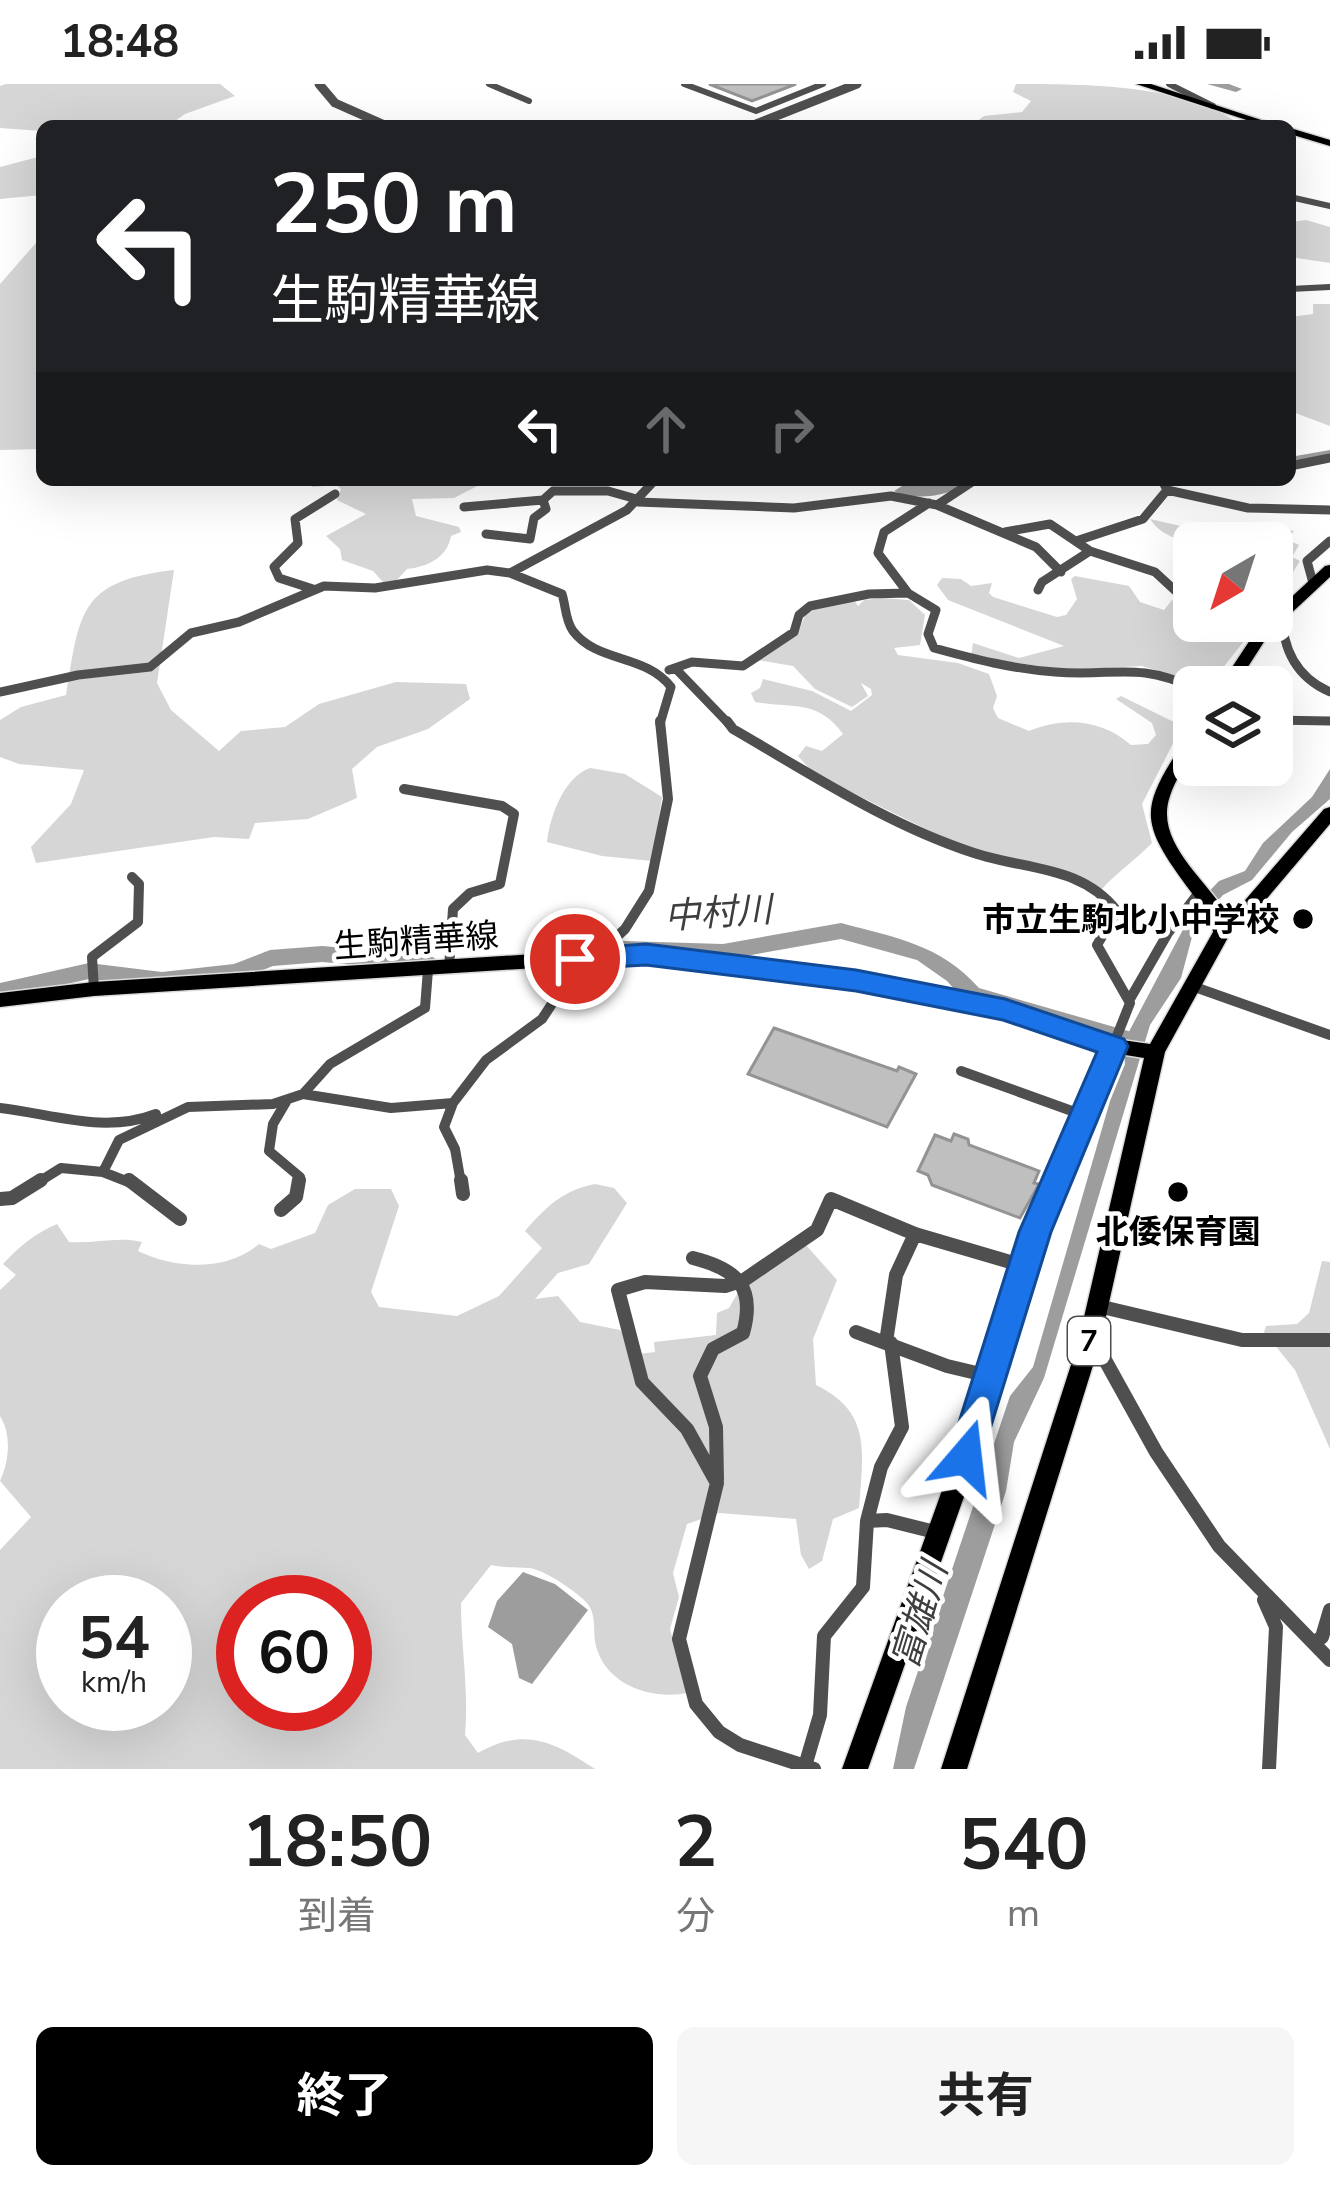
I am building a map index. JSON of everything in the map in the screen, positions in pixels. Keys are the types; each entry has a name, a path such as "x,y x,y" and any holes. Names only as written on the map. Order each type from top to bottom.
{"main road":[{"path":"1141,84 1254,120"},
{"path":"1296,133 1330,143"},
{"path":"1293,599 1330,569"},
{"path":"1173,775 1154,807 1157,830 1220,919"},
{"name":"7","path":"954,1769 1089,1343 1151,1052 1218,941 1220,919 1246,910 1330,814"},
{"name":"生駒精華線","path":"0,1000 94,989 428,970 605,949 905,989 1048,1021 1117,1047 1151,1052"},
{"path":"855,1769 939,1534 1024,1266 1083,1115 1117,1047"}],"street":[{"path":"319,84 334,104 372,120"},
{"path":"489,84 529,101"},
{"path":"684,84 756,111 823,84"},
{"path":"766,120 856,84"},
{"path":"1168,84 1213,106"},
{"path":"1296,198 1330,206"},
{"path":"1296,289 1330,287"},
{"path":"1296,465 1330,458"},
{"path":"543,500 553,486 686,508 746,503 794,508 879,495 933,504 1036,548 1061,572"},
{"path":"596,486 600,491"},
{"path":"509,573 639,501 650,486"},
{"path":"964,486 879,538 879,556 908,593 936,610 928,634 930,645 1010,668 1061,673 1155,670 1173,678"},
{"path":"1076,542 1143,520 1163,486"},
{"path":"1168,486 1247,508 1330,510"},
{"path":"313,589 279,578 274,566 298,542 295,519 335,494"},
{"path":"464,507 543,500"},
{"path":"486,534 530,538 536,515 546,508 543,500"},
{"path":"981,526 1015,533 1046,522 1090,551 1155,572 1173,589"},
{"path":"1313,584 1307,561 1330,541"},
{"path":"1038,590 1042,582 1090,551"},
{"path":"0,692 100,671 150,667 191,632 239,622 313,589 375,587 487,570 509,573 562,594 568,622 581,639 661,673 670,687 660,720 668,800 662,848 649,891 605,949 563,987 532,1029 486,1060 452,1103 444,1126 455,1150 463,1194"},
{"path":"661,673 692,662 743,666 794,632 799,615 810,606 869,594 908,593"},
{"path":"1284,642 1301,676 1330,692"},
{"path":"675,668 709,698 733,730 876,812 975,854 1063,873 1105,894 1117,911 1097,945 1130,999"},
{"path":"1293,720 1330,721"},
{"path":"404,788 502,806 514,814 500,884 470,893 452,909 449,968"},
{"path":"94,989 92,957 138,922 140,884 132,877"},
{"path":"1117,1047 1130,999 1168,933 1200,892"},
{"path":"0,1108 65,1120 133,1123 174,1107 286,1102 303,1094 331,1064 425,1008 428,970"},
{"path":"1192,986 1330,1036"},
{"path":"962,1071 1083,1115"},
{"path":"303,1094 391,1108 452,1103"},
{"path":"281,1210 296,1197 300,1178 269,1151 273,1124 286,1102"},
{"path":"103,1172 119,1140 188,1107"},
{"path":"0,1199 12,1198 61,1168 103,1172 129,1179 132,1186 180,1219"},
{"path":"717,1483 687,1429 642,1382 618,1290 645,1282 725,1286 744,1280 818,1230 831,1199 915,1234 1024,1266"},
{"path":"693,1258 725,1265 744,1280 750,1298 743,1333 713,1349 700,1376 721,1452 679,1639 696,1704 719,1732 740,1745 810,1768 820,1715 824,1636 862,1587 867,1521 885,1455 902,1427 889,1343 896,1275 915,1234"},
{"path":"1098,1306 1266,1342 1297,1346 1330,1340"},
{"path":"856,1332 947,1366 990,1376"},
{"path":"1089,1343 1105,1360 1178,1485 1263,1597 1330,1660"},
{"path":"867,1521 887,1520 939,1534"},
{"path":"1263,1597 1276,1627 1269,1769"},
{"path":"1315,1642 1322,1637 1330,1610"}],"shaded area":[{"path":"220,84 235,96 176,120 36,120 36,131 0,128 0,86"},
{"path":"1016,84 1134,89 1193,102 1233,120 979,120 1022,112 1031,101 1013,92"},
{"path":"36,158 36,196 0,199 0,167"},
{"path":"1296,221 1330,227 1330,263 1296,258"},
{"path":"36,243 36,449 0,450 0,284"},
{"path":"1313,304 1330,304 1330,426 1296,413 1296,316 1313,314"},
{"path":"338,486 477,486 454,498 412,499 416,516 459,527 461,532 451,536 435,560 407,569 395,582 383,582 373,571 342,560 340,549 326,536 366,514 337,500"},
{"path":"1150,519 1173,524 1173,537"},
{"path":"174,570 157,683 171,710 219,751 241,731 285,727 319,704 396,682 466,684 470,699 428,729 377,747 352,769 357,798 308,819 255,823 249,839 214,837 36,863 31,847 71,804 84,770 19,764 0,757 0,720 21,707 66,695 81,622 101,593 142,575"},
{"path":"942,578 961,579 971,586 992,583 989,593 993,597 1057,617 1066,615 1077,599 1071,579 1129,586 1140,602 1164,610 1172,600 1173,642 1243,642 1224,666 1173,666 1173,675 1142,666 1064,670 971,656 973,643 1019,658 1064,646 948,600 937,585"},
{"path":"854,600 858,606 864,600 909,600 925,615 920,645 894,648 898,655 958,663 989,674 998,718 1029,731 1056,723 1083,723 1108,730 1131,745 1148,744 1156,735 1152,723 1116,699 1121,696 1173,722 1173,744 1142,804 1152,843 1102,889 971,851 814,774 798,756 806,746 822,751 843,734 814,710 755,702 751,693 763,679 812,691 851,711 872,695 871,689 861,683 868,696 852,707 815,689 793,666 758,660 799,631 807,610"},
{"path":"590,768 625,774 662,797 652,861 602,856 547,842 560,799 573,780"},
{"path":"1330,769 1330,799 1292,832 1252,880 1223,895 1195,926 1181,978 1150,1025 1044,1378 1014,1442 1006,1491 914,1769 893,1769 906,1707 1010,1396 1033,1367 1110,1101 1125,1064 1123,1043 1196,905 1219,881 1245,871 1263,843 1312,797"},
{"path":"595,1184 614,1188 627,1203 589,1264 558,1273 535,1299 558,1296 580,1322 620,1330 639,1354 655,1352 654,1342 716,1335 717,1313 729,1308 740,1289 806,1245 837,1280 813,1339 816,1385 847,1408 855,1421 862,1469 859,1508 833,1519 822,1561 809,1569 801,1555 796,1519 719,1513 687,1524 673,1573 679,1597 670,1629 687,1693 673,1695 632,1687 609,1671 596,1646 589,1606 566,1586 535,1569 491,1565 461,1603 465,1735 478,1753 524,1739 552,1745 595,1769 0,1769 0,1550 31,1517 0,1481 8,1448 0,1416 0,1290 16,1275 3,1264 34,1236 57,1224 69,1242 133,1240 142,1242 138,1251 152,1257 184,1264 216,1263 259,1244 271,1249 315,1233 328,1205 355,1189 391,1189 399,1206 371,1292 379,1307 457,1316 499,1296 542,1248 525,1231 574,1190"},
{"path":"1322,1261 1330,1262 1330,1449 1295,1370 1264,1332 1266,1326 1297,1324 1309,1313"},
{"path":"523,1572 555,1584 588,1610 532,1684 519,1678 512,1644 488,1627 497,1601"}],"building":[{"path":"709,84 796,84 752,101"},
{"path":"774,1028 916,1074 887,1127 748,1074"},
{"path":"954,1134 968,1139 969,1145 1039,1171 1034,1183 1039,1184 1020,1218 932,1185 928,1175 918,1171 935,1135 951,1141"}],"waterway":[{"path":"1213,84 1236,89"},
{"path":"1296,461 1330,455"},
{"path":"902,491 955,486"},
{"name":"中村川","path":"539,954 624,949 723,952 841,931 924,954 955,975 972,994 1134,1041"},
{"name":"中村川","path":"0,991 89,971 162,980 237,972 270,958 322,954 430,963"}],"place":[{"name":"市立生駒北小中学校","path":"1303,919"},
{"name":"北倭保育園","path":"1178,1192"}],"route":[{"path":"575,959 646,955 856,981 1005,1010 1114,1046 1035,1232 966,1457"}],"water label":[{"name":"富雄川","path":"919,1615"}]}
